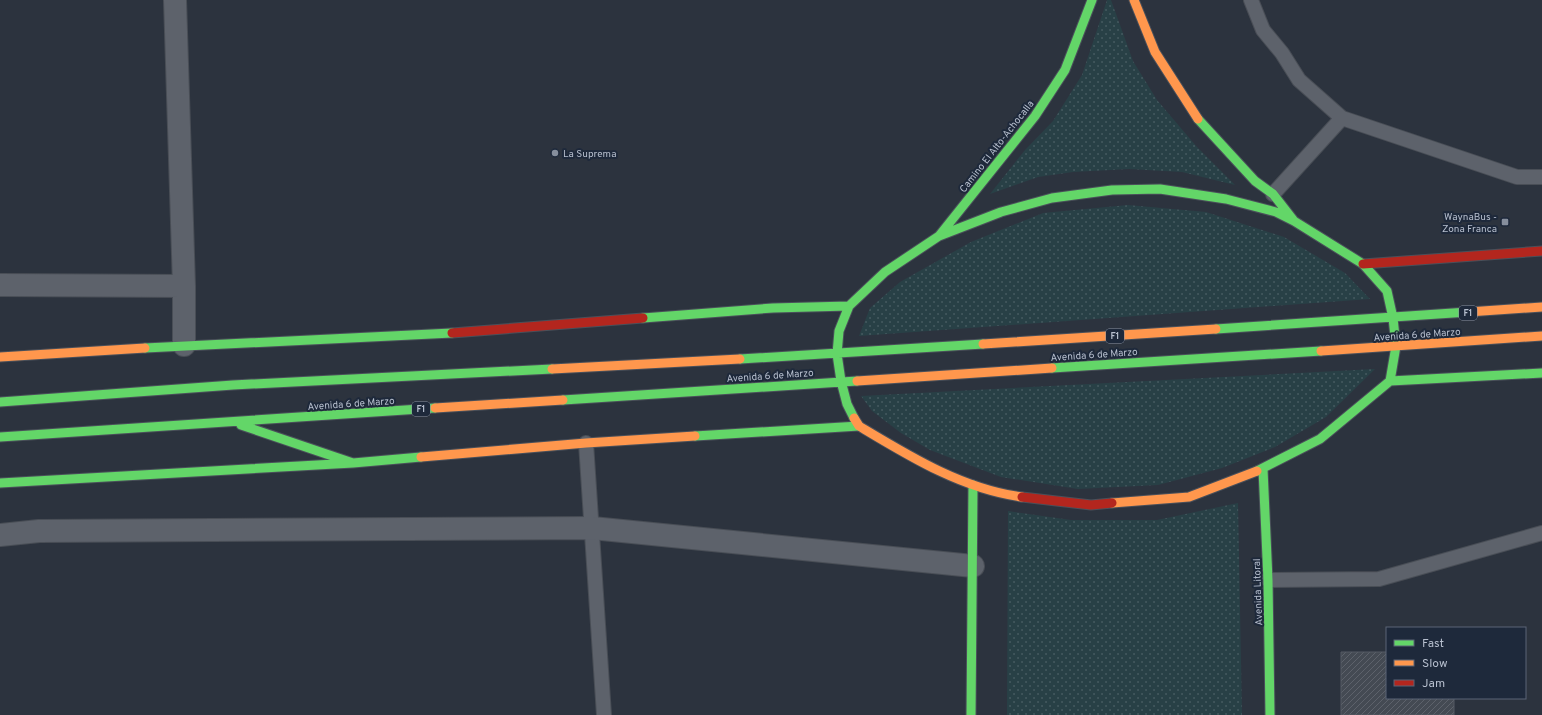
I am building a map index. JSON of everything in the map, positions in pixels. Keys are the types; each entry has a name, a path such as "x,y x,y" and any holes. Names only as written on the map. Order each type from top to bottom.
{"main road":[{"name":"Camino El Alto-Achocalla","path":"939,236 1035,116 1065,70 1092,0"},
{"path":"1134,0 1155,52 1199,121 1256,181 1273,194 1294,221"},
{"path":"1390,381 1396,346 1393,318 1387,291 1363,264 1294,221 1276,212 1226,199 1160,189 1112,190 1052,198 1000,212 939,236 885,272 849,306 839,331 837,354 841,381 847,404 859,426 918,461 973,485 1017,496 1091,505 1189,497 1263,469 1320,439 1390,381 1542,374"},
{"path":"1363,264 1542,251"},
{"path":"0,357 184,345 464,332 773,308 849,306"},
{"name":"Avenida 6 de Marzo","path":"0,402 233,385 837,354 1542,308"},
{"name":"Avenida 6 de Marzo","path":"0,437 1542,336"},
{"path":"232,422 353,463"},
{"path":"0,483 353,463 586,443 859,426"},
{"name":"Avenida Litoral","path":"1263,469 1268,580 1270,715"},
{"path":"971,715 973,485"}],"street":[{"path":"175,0 184,286 184,345"},
{"path":"0,285 184,286"},
{"path":"0,535 40,531 592,528 973,566"}],"lane":[{"path":"1251,0 1263,30 1282,53 1299,80 1342,118 1517,177 1542,177"},
{"path":"1273,194 1342,118"},
{"path":"586,443 604,715"},
{"path":"1268,580 1379,579 1542,533"}],"green space":[{"path":"1107,0 1111,0 1133,61 1157,100 1197,147 1235,185 1182,172 1129,169 1073,172 1038,177 990,194 1025,150 1053,121 1082,75"},
{"path":"1128,205 1206,212 1284,237 1345,273 1370,299 859,336 870,308 900,282 971,242 1043,213"},
{"path":"1375,369 1326,417 1275,447 1222,468 1158,485 1078,489 1001,477 930,450 901,433 872,411 861,396"},
{"path":"1238,503 1242,715 1007,715 1008,511 1071,520 1157,520"}],"building":[{"path":"1341,652 1386,652 1386,699 1454,699 1454,715 1341,715"}],"traffic: fast":[{"path":"939,236 1035,116 1065,70 1092,0"},
{"path":"1198,119 1255,181 1273,194 1294,221"},
{"path":"1160,189 1226,199 1276,212 1294,221 1363,264 1387,291 1393,318 1396,346 1390,381 1320,439 1257,471"},
{"path":"854,418 847,404 841,381 837,354 839,331 849,306 885,272 939,236 1001,212 1052,198 1112,190 1160,189"},
{"path":"643,318 773,308 849,306"},
{"path":"1216,329 1468,312"},
{"path":"145,348 452,333"},
{"path":"740,359 983,344"},
{"path":"1052,368 1321,351"},
{"path":"0,402 233,385 552,369"},
{"path":"1390,381 1542,373"},
{"path":"563,400 857,381"},
{"path":"0,437 435,408"},
{"path":"241,425 353,463"},
{"path":"695,436 859,426"},
{"path":"0,483 353,463 421,457"},
{"path":"1263,469 1268,580 1270,715"},
{"path":"971,715 973,485"}],"traffic: slow":[{"path":"1134,0 1155,52 1198,119"},
{"path":"1468,312 1542,307"},
{"path":"983,344 1216,329"},
{"path":"1321,351 1542,336"},
{"path":"0,357 145,348"},
{"path":"552,369 740,359"},
{"path":"857,381 1052,368"},
{"path":"435,408 563,400"},
{"path":"854,418 859,426 897,449 937,470 978,487 1022,497"},
{"path":"421,457 586,443 695,436"},
{"path":"1112,503 1189,497 1257,471"}],"traffic: jam":[{"path":"1363,264 1542,251"},
{"path":"452,333 643,318"},
{"path":"1022,497 1091,505 1112,503"}],"place":[{"name":"La Suprema","path":"555,153"},
{"name":"WaynaBus - Zona Franca","path":"1505,222"}]}
